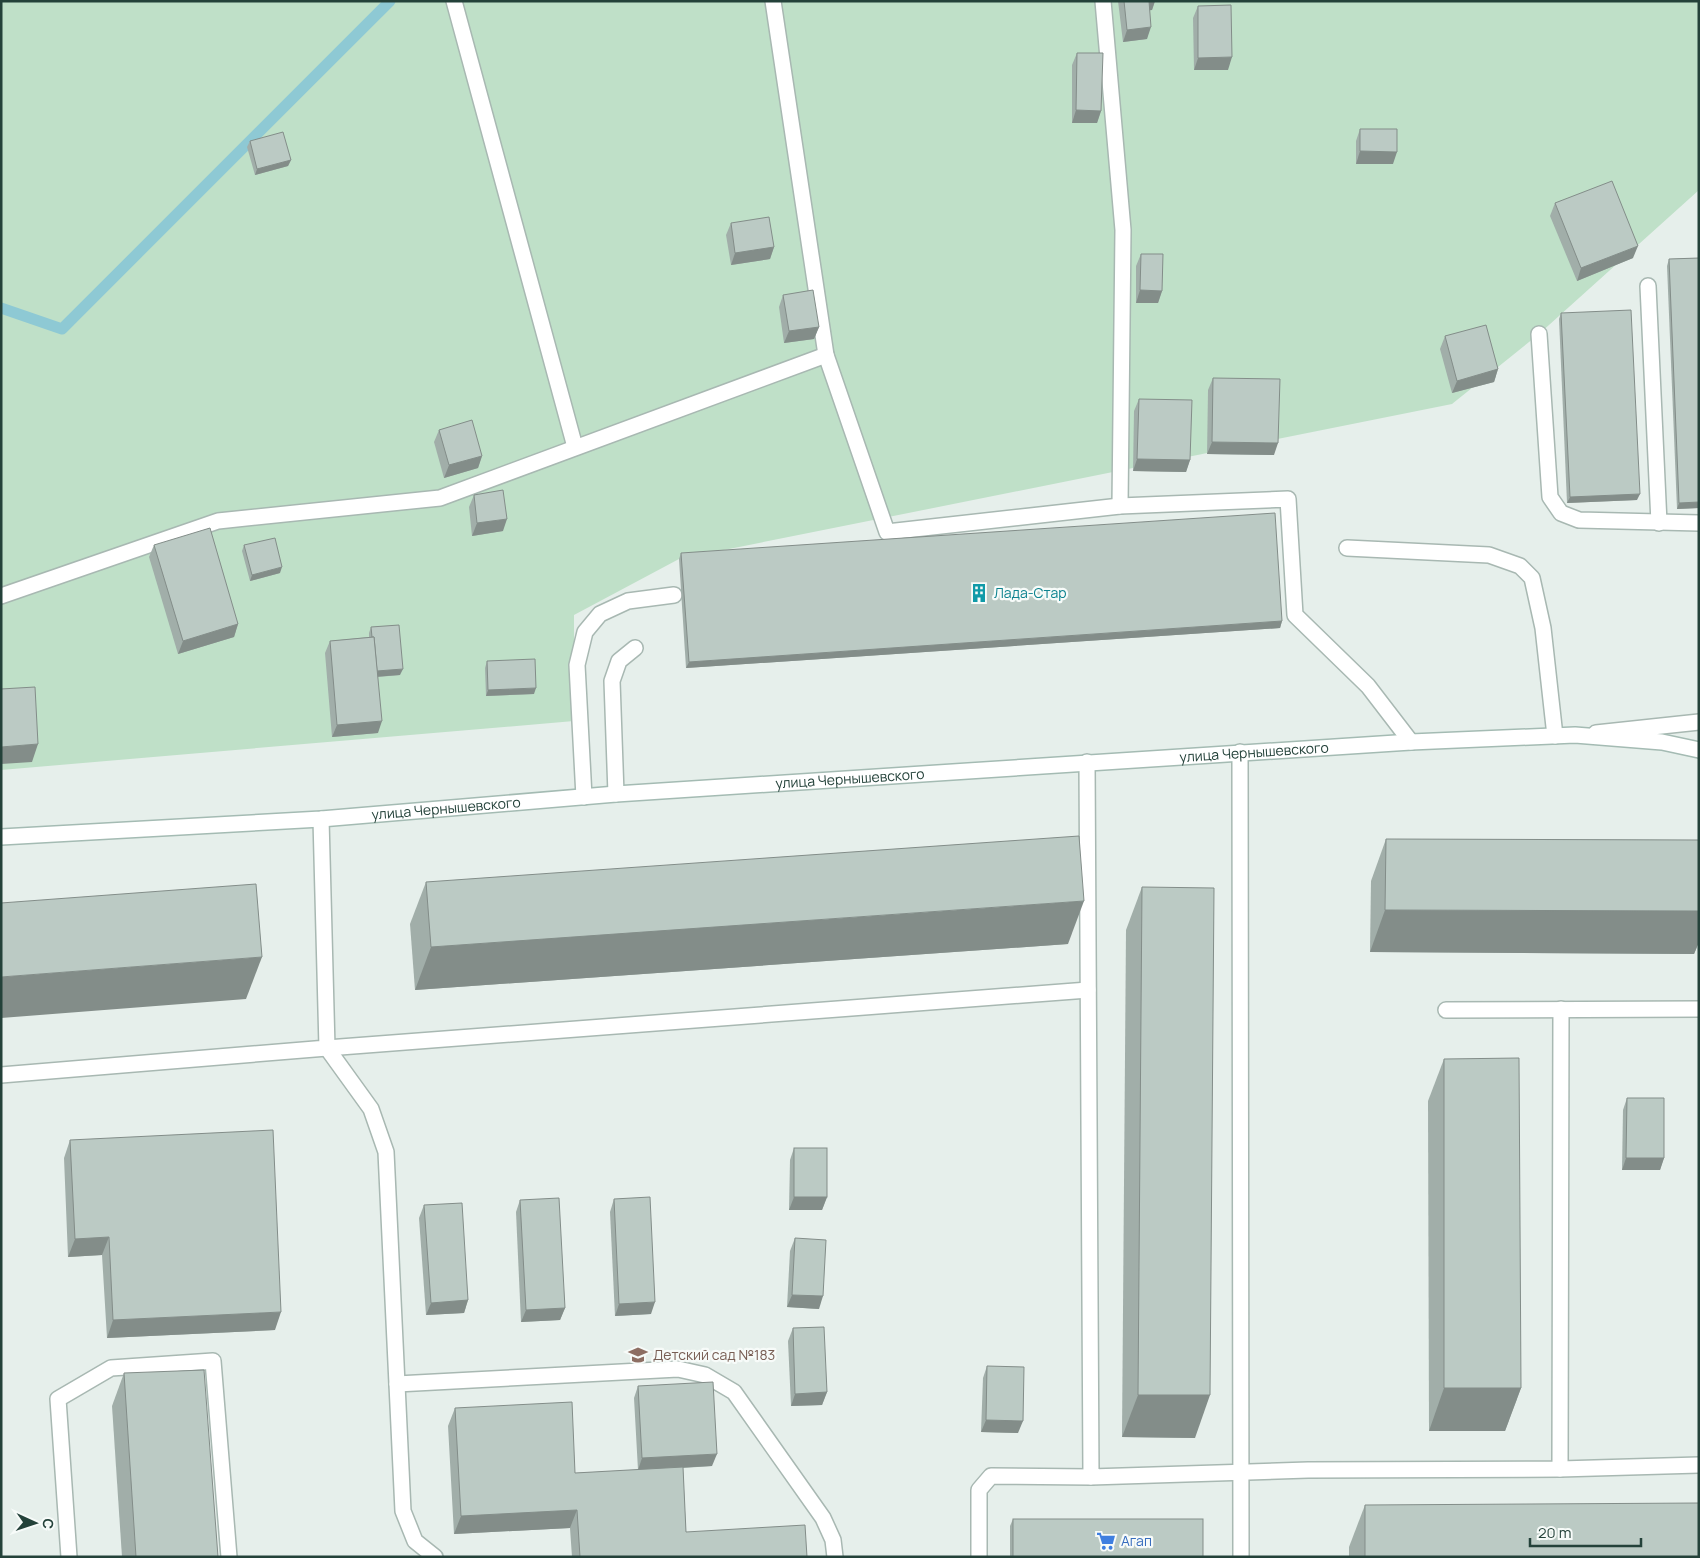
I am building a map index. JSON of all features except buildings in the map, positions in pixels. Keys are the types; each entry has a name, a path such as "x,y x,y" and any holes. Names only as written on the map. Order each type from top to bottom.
{"street":[{"path":"454,1 575,447"},
{"path":"773,1 826,355 887,532 1120,506 1288,499 1295,614 1368,686 1410,742"},
{"path":"1103,1 1123,230 1120,506"},
{"path":"1648,286 1659,523"},
{"path":"1539,334 1550,497 1561,513 1580,520 1699,523"},
{"path":"1,596 218,521 440,498 826,355"},
{"path":"1347,548 1489,555 1520,566 1532,578 1543,628 1555,736"},
{"path":"584,797 577,666 585,632 600,614 628,601 674,595"},
{"path":"616,794 612,681 619,661 635,648"},
{"path":"1575,735 1699,722"},
{"name":"улица Чернышевского","path":"1,837 321,818 616,794 1410,742 1575,735 1662,742 1699,750"},
{"path":"1240,752 1241,1557"},
{"path":"1087,762 1091,1477"},
{"path":"321,818 326,1048 371,1109 386,1152 404,1511 416,1541 435,1557"},
{"path":"1,1075 326,1048 1088,990"},
{"path":"1560,1469 1561,1009"},
{"path":"1446,1010 1699,1009"},
{"path":"69,1557 58,1398 111,1368 213,1361 229,1557"},
{"path":"397,1384 678,1369 706,1375 734,1392 823,1518 832,1540 835,1557"},
{"path":"980,1557 979,1490 991,1476 1091,1477 1308,1470 1560,1469 1699,1465"}],"green space":[{"path":"1,1 1699,1 1699,190 1539,334 1452,404 679,559 574,615 574,721 1,770"}],"waterway":[{"path":"1,308 62,329 390,1"}],"place":[{"name":"Лада-Стар","path":"979,593"},
{"name":"Детский сад №183","path":"638,1355"},
{"name":"Агап","path":"1106,1541"}]}
